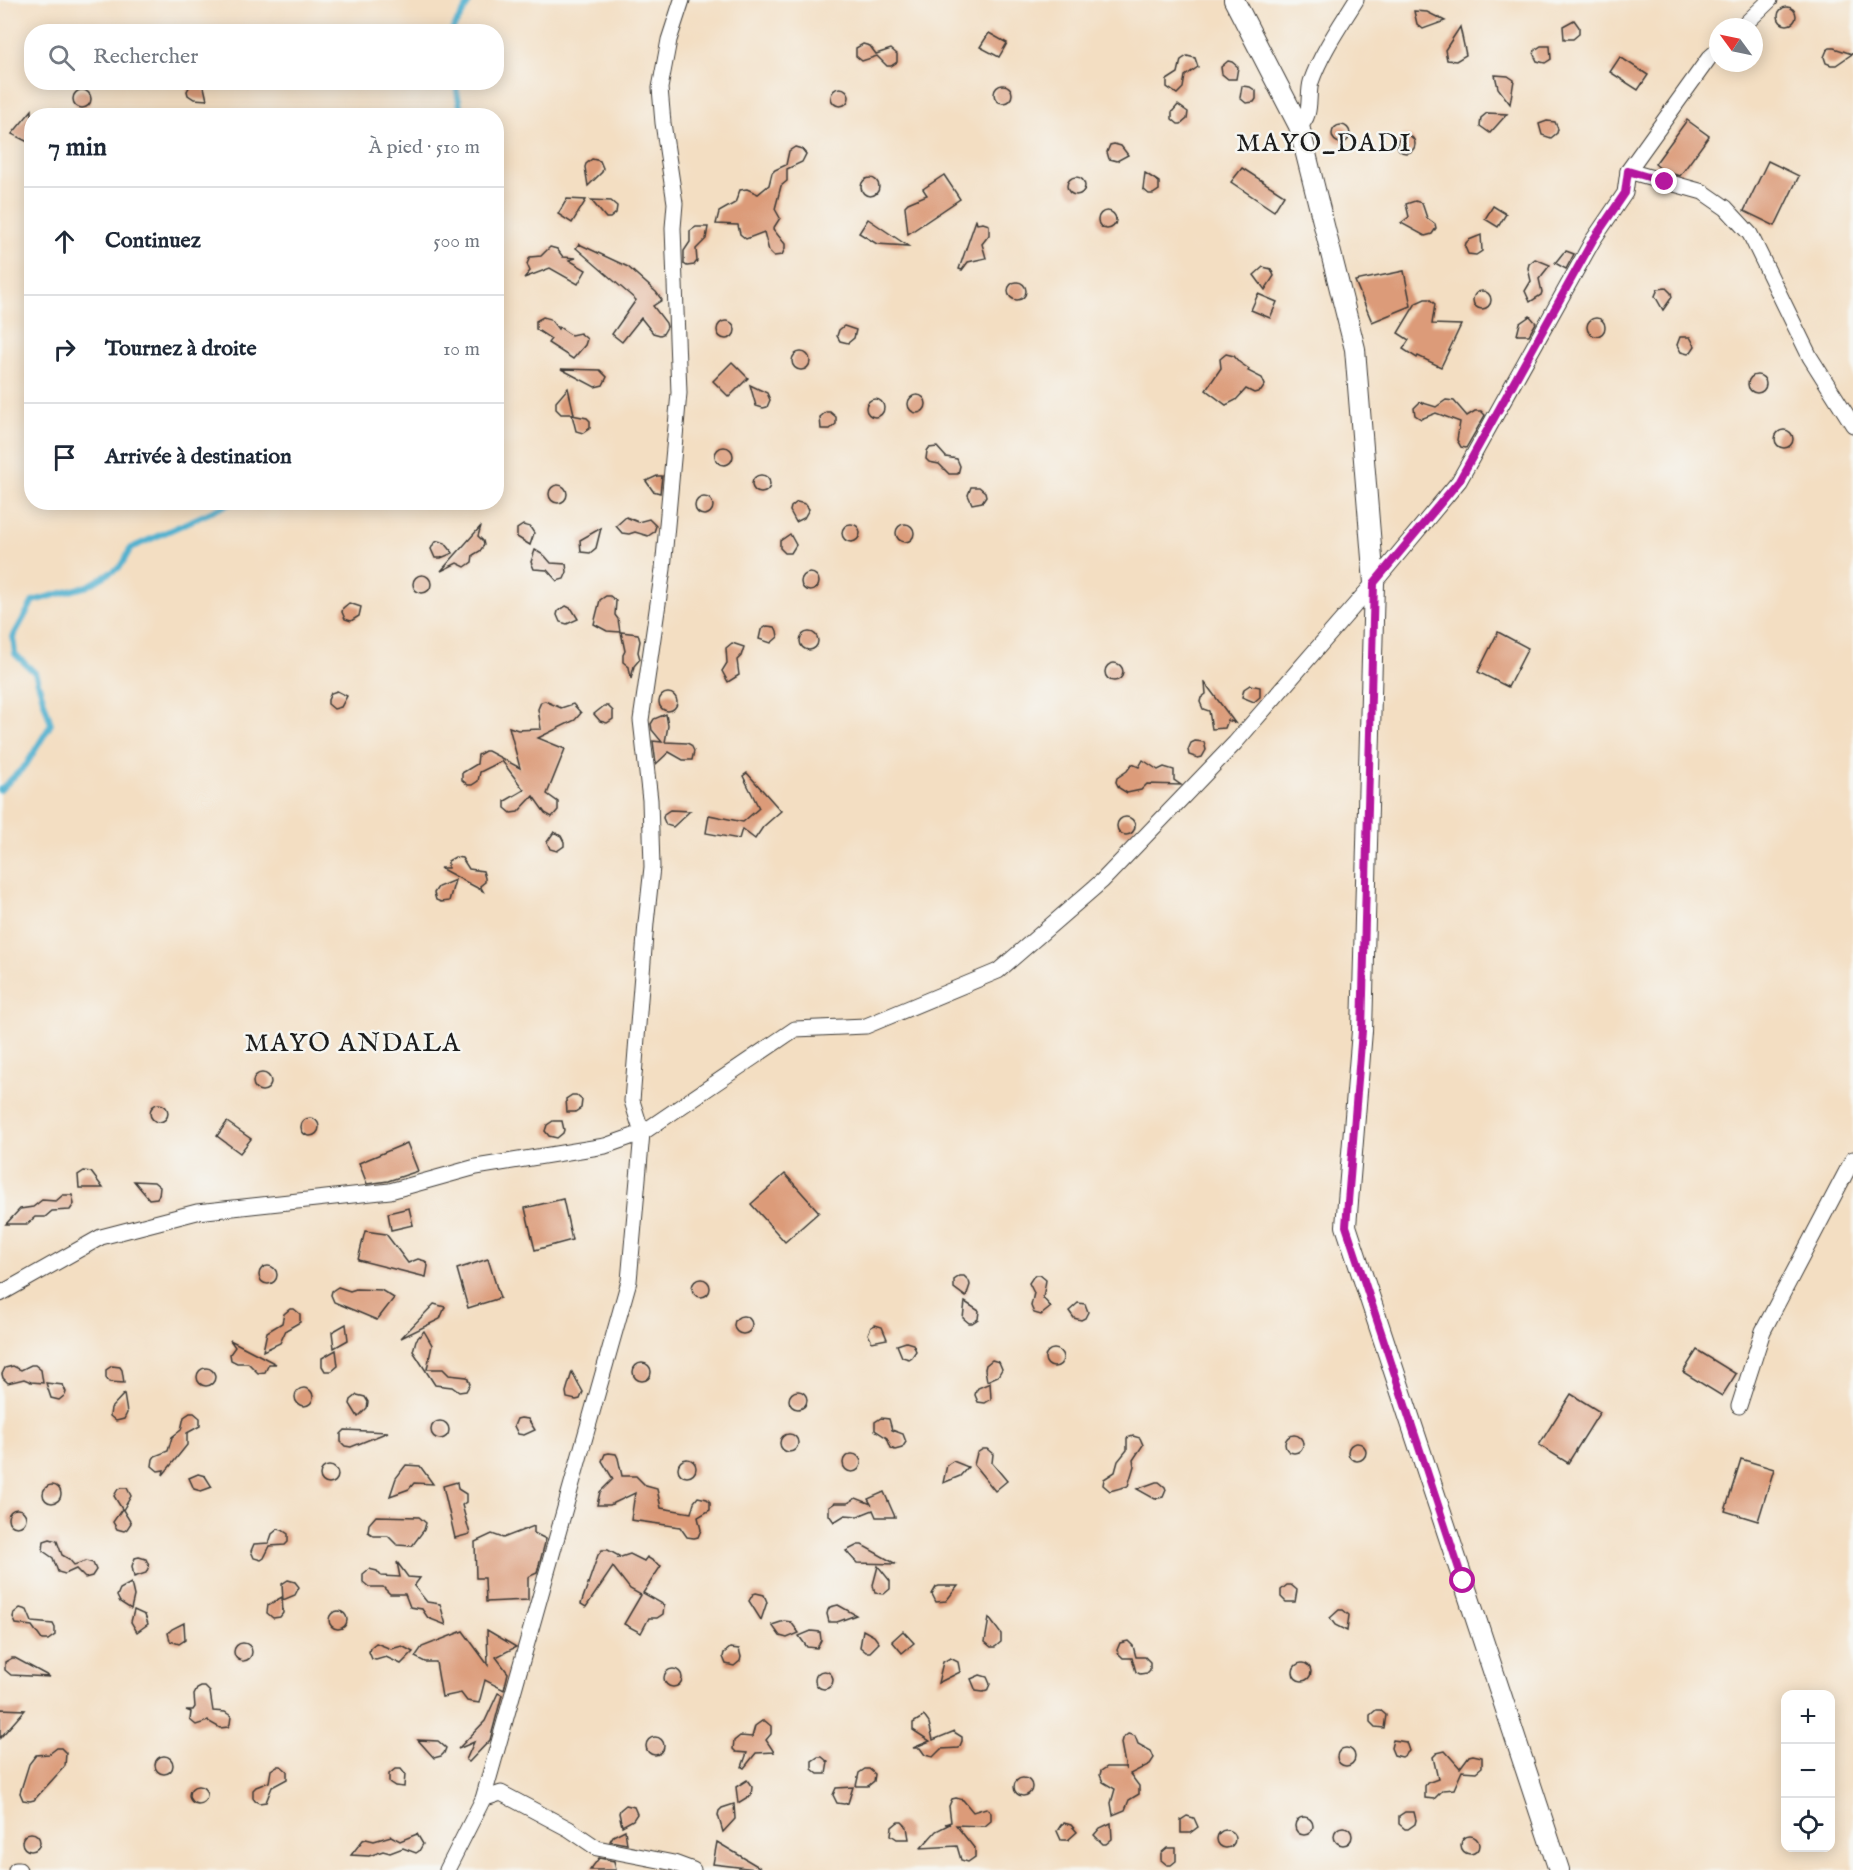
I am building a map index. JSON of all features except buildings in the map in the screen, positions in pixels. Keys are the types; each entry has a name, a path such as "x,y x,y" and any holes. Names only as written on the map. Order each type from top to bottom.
{"street":[{"path":"447,1870 483,1798 629,1281 642,1133 632,1101 652,867 650,800 641,720 663,569 679,393 673,228 675,203 660,88 669,40 682,0"},
{"path":"1234,0 1299,126 1354,349 1374,583 1362,1031 1346,1226 1558,1870"},
{"path":"1299,126 1304,122 1308,113 1310,85 1322,56 1356,0"},
{"path":"1751,18 1770,0"},
{"path":"0,1294 101,1237 197,1212 390,1191 476,1167 605,1146 642,1133 795,1029 866,1026 998,971 1110,873 1235,744 1459,481 1593,240 1625,193 1628,171 1709,58"},
{"path":"1628,171 1702,192 1726,208 1750,234 1810,357 1853,425"},
{"path":"1739,1406 1763,1331 1853,1159"},
{"path":"483,1798 501,1792 570,1828 597,1848 674,1863 693,1870"}],"waterway":[{"path":"456,24 471,0"},
{"path":"457,90 460,108"},
{"path":"0,790 26,765 51,724 35,673 15,654 13,637 33,601 88,586 120,567 131,548 215,510"}],"district":[{"name":"MAYO_DADI","path":"1324,143"},
{"name":"MAYO ANDALA","path":"353,1043"}],"route":[{"path":"1463,1581 1346,1226 1362,1031 1374,583 1459,481 1593,240 1625,193 1628,171 1665,182"}]}
